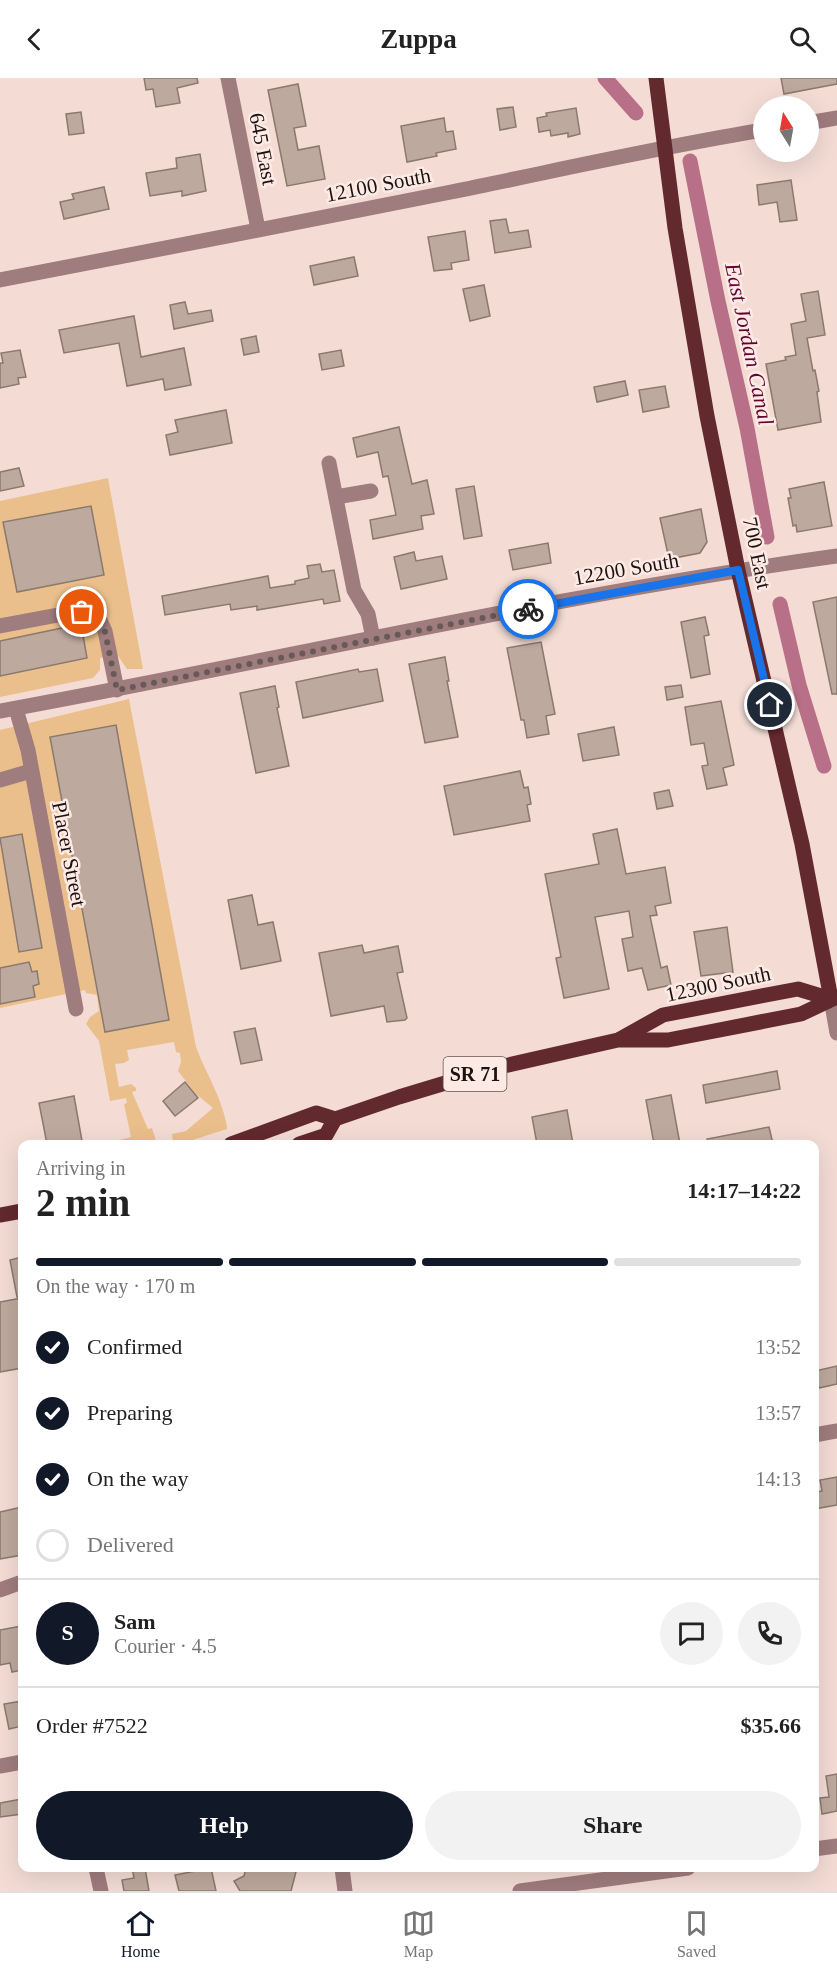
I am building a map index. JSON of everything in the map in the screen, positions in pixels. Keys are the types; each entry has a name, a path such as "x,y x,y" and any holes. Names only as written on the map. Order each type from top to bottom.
{"main road":[{"name":"700 East","path":"656,78 675,228 707,416 738,570 791,795 834,998"},
{"name":"12300 South","path":"618,1040 663,1015 798,989 834,998"},
{"name":"12300 South","path":"242,1140 316,1113 335,1119 495,1068 618,1040 668,1040 801,1014 834,998"},
{"name":"12300 South","path":"311,1140 326,1135 335,1119"},
{"path":"0,1215 18,1212"}],"street":[{"name":"645 East","path":"228,78 258,229"},
{"path":"819,121 837,118"},
{"name":"12100 South","path":"0,280 375,208 691,142 753,132"},
{"path":"329,464 354,590 368,614 373,638"},
{"path":"336,497 371,491"},
{"name":"12200 South","path":"0,711 738,570 837,556"},
{"path":"0,626 74,612 90,614 97,618 105,631 117,690"},
{"name":"Placer Street","path":"16,709 28,750 76,1009"},
{"path":"0,780 31,771"},
{"name":"700 East","path":"834,998 837,1033"},
{"path":"819,1434 837,1431"},
{"path":"0,1590 18,1583"},
{"path":"0,1766 18,1763"},
{"path":"819,1848 837,1846"},
{"path":"97,1872 101,1891"},
{"path":"343,1872 345,1891"},
{"path":"520,1891 659,1872"}],"shaded area":[{"path":"108,478 143,669 127,669 118,656 100,658 100,670 93,678 0,697 0,501"},
{"path":"129,699 196,1047 218,1096 227,1129 193,1140 173,1140 172,1134 186,1131 213,1108 196,1094 178,1071 181,1062 180,1053 176,1052 174,1042 127,1050 129,1060 115,1064 119,1087 131,1084 136,1088 136,1091 132,1092 148,1129 152,1128 156,1140 119,1140 131,1137 124,1104 127,1103 126,1098 110,1101 99,1041 86,1024 90,1017 99,1011 97,995 86,993 85,990 0,1008 0,730"}],"building":[{"path":"144,78 197,78 198,83 177,88 180,103 156,107 153,89 146,90"},
{"path":"781,78 837,78 837,84 784,94"},
{"path":"298,84 306,126 294,128 298,150 319,146 325,179 287,186 268,90"},
{"path":"513,107 516,127 500,130 497,109"},
{"path":"576,108 580,134 568,137 568,133 551,136 550,130 539,132 537,118 547,116 546,113"},
{"path":"81,112 84,133 69,135 66,114"},
{"path":"444,118 446,132 453,131 456,149 436,153 437,156 407,162 401,126"},
{"path":"200,154 206,191 182,196 182,191 150,196 146,173 177,168 176,158"},
{"path":"791,180 797,220 780,222 777,202 759,205 757,185"},
{"path":"104,187 109,209 64,219 60,202 74,199 72,194"},
{"path":"506,219 509,233 528,230 531,247 495,253 490,221"},
{"path":"465,231 469,260 451,263 452,269 434,271 428,237"},
{"path":"354,257 358,276 314,285 310,266"},
{"path":"484,285 490,316 470,321 463,289"},
{"path":"818,291 825,335 807,338 819,391 817,392 821,422 778,430 766,364 786,360 785,357 796,355 791,324 806,321 801,294"},
{"path":"185,302 188,314 211,310 213,321 174,329 170,305"},
{"path":"134,316 141,357 184,348 191,385 165,390 163,379 127,386 119,343 64,353 59,330"},
{"path":"256,336 259,352 244,355 241,339"},
{"path":"20,350 26,377 18,378 19,384 0,388 0,363 3,363 1,353"},
{"path":"341,350 344,366 322,370 319,354"},
{"path":"625,381 628,395 597,402 594,387"},
{"path":"665,386 669,407 643,412 639,390"},
{"path":"226,410 232,443 170,455 166,435 178,432 175,420"},
{"path":"399,427 412,484 427,480 434,514 421,516 423,529 373,539 370,520 396,515 388,476 383,477 378,452 357,457 353,438"},
{"path":"19,468 24,486 0,491 0,472"},
{"path":"824,482 832,526 797,532 796,525 793,526 788,498 791,498 789,489"},
{"path":"474,486 482,536 464,539 456,489"},
{"path":"91,506 104,575 17,592 3,522"},
{"path":"701,509 707,542 700,553 669,559 660,518"},
{"path":"548,543 551,563 513,570 509,550"},
{"path":"414,552 416,561 442,556 447,579 401,589 394,557"},
{"path":"320,564 322,572 334,570 340,601 324,604 323,599 257,610 257,606 231,610 230,604 165,615 162,596 268,576 270,588 295,584 295,581 309,578 307,566"},
{"path":"837,597 837,694 832,694 813,602"},
{"path":"705,617 709,635 704,636 710,674 691,678 681,622"},
{"path":"81,624 87,658 0,676 0,641"},
{"path":"541,642 555,714 546,716 549,734 527,738 524,720 521,720 507,648"},
{"path":"445,657 449,681 447,681 458,737 425,743 409,664"},
{"path":"358,669 359,672 377,669 383,701 303,718 296,682"},
{"path":"681,685 683,697 667,700 665,687"},
{"path":"275,686 279,707 277,708 289,766 256,773 240,693"},
{"path":"721,701 734,765 723,768 727,785 707,789 702,766 708,765 704,743 691,745 685,707"},
{"path":"116,725 169,1020 105,1032 50,737"},
{"path":"614,727 619,755 583,761 578,734"},
{"path":"520,771 524,788 528,787 531,804 527,805 530,821 454,835 444,786"},
{"path":"669,790 673,806 657,809 654,793"},
{"path":"617,829 626,874 665,867 671,903 655,906 657,915 650,916 661,968 667,966 671,985 648,990 642,968 628,971 622,939 633,937 629,911 595,917 609,989 564,998 556,958 561,957 545,874 599,864 593,834"},
{"path":"22,834 42,948 19,952 0,838"},
{"path":"252,895 258,925 273,922 281,961 241,969 228,900"},
{"path":"727,927 733,972 701,976 694,932"},
{"path":"362,945 364,953 398,946 403,972 397,973 407,1018 405,1020 387,1022 384,1006 331,1016 319,953"},
{"path":"29,962 32,972 37,971 39,984 33,986 35,997 0,1004 0,968"},
{"path":"255,1028 262,1060 241,1064 234,1032"},
{"path":"777,1071 780,1089 706,1103 703,1085"},
{"path":"185,1082 198,1098 175,1116 163,1101"},
{"path":"671,1095 679,1140 653,1140 646,1100"},
{"path":"74,1096 82,1140 46,1140 39,1103"},
{"path":"567,1110 572,1140 536,1140 532,1117"},
{"path":"769,1127 772,1140 707,1140"},
{"path":"18,1258 18,1297 17,1297 10,1260"},
{"path":"18,1299 18,1369 0,1372 0,1302"},
{"path":"837,1366 837,1384 819,1388 819,1370"},
{"path":"837,1477 837,1505 819,1508 819,1491 822,1491 820,1480"},
{"path":"18,1508 18,1556 0,1559 0,1512"},
{"path":"18,1627 18,1671 12,1672 10,1663 0,1665 0,1630"},
{"path":"18,1702 18,1727 9,1729 4,1704"},
{"path":"837,1774 837,1811 822,1814 820,1798 829,1797 826,1776"},
{"path":"18,1800 18,1815 0,1817 0,1803"},
{"path":"133,1872 146,1872 149,1891 124,1891 122,1880 134,1878"},
{"path":"212,1872 216,1891 179,1891 175,1875"},
{"path":"245,1872 296,1872 291,1891 240,1891 234,1881 244,1876"}],"waterway":[{"name":"East Jordan Canal","path":"605,78 636,113"},
{"name":"East Jordan Canal","path":"690,161 718,301 747,428 767,537"},
{"name":"East Jordan Canal","path":"780,604 799,685 824,766"}],"way so far":[{"path":"82,612 100,620 104,627 117,690 528,609"}],"route":[{"path":"528,609 738,570 770,705"}]}
